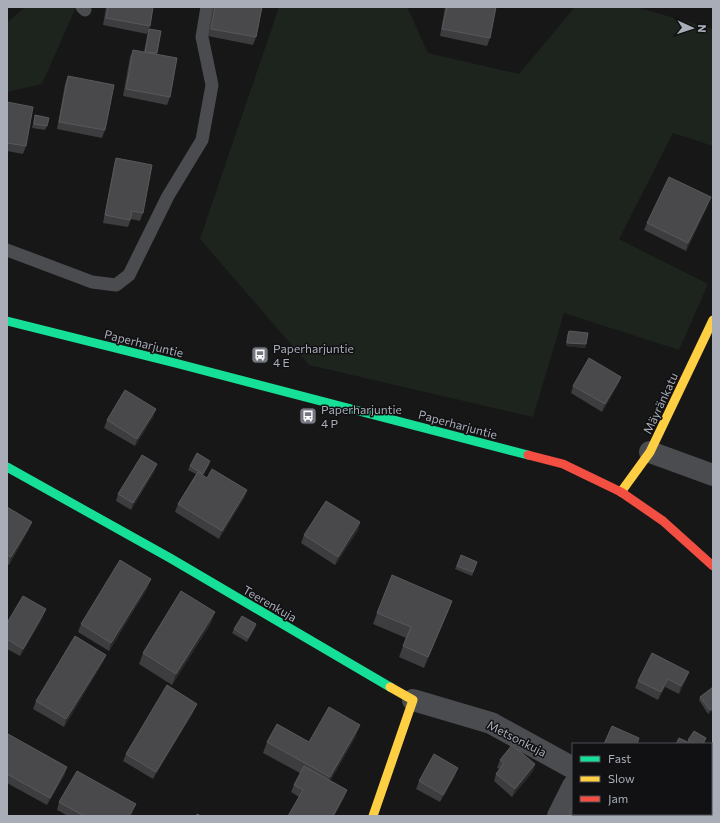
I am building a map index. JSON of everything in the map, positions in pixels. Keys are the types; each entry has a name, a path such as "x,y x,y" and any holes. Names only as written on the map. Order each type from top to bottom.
{"street":[{"name":"Mäyränkatu","path":"621,492 650,452 713,320"},
{"name":"Paperharjuntie","path":"7,321 563,464 621,492 663,521 713,566"},
{"path":"650,452 713,475"},
{"name":"Teerenkuja","path":"7,467 170,558 414,700"},
{"path":"374,816 414,700"},
{"name":"Metsonkuja","path":"414,700 491,723 572,767"},
{"path":"558,816 572,788"}],"lane":[{"path":"7,250 92,282 116,285 130,275 168,196 202,140 212,85 202,37 207,7"}],"shaded area":[{"path":"25,7 76,7 42,84 7,92 7,23"},
{"path":"279,7 407,7 428,53 519,74 575,7 636,7 713,29 713,146 673,133 619,239 708,284 679,350 564,313 533,417 309,365 200,239"}],"building":[{"path":"108,7 153,7 150,26 106,18"},
{"path":"215,7 262,7 256,37 211,29"},
{"path":"447,7 496,7 490,38 442,29"},
{"path":"149,29 161,31 157,53 145,52"},
{"path":"133,50 177,58 170,97 126,89"},
{"path":"68,76 114,85 105,130 59,122"},
{"path":"7,102 33,107 26,146 7,143"},
{"path":"35,115 49,118 47,126 34,124"},
{"path":"116,158 152,165 143,213 132,211 130,220 105,215"},
{"path":"669,177 711,197 688,243 647,223"},
{"path":"569,331 588,333 586,344 567,343"},
{"path":"589,358 621,377 605,404 573,386"},
{"path":"125,390 156,409 137,439 107,420"},
{"path":"197,453 210,461 203,474 190,466"},
{"path":"142,455 157,464 133,503 118,494"},
{"path":"212,469 247,490 222,531 178,504 198,472 207,478"},
{"path":"326,501 360,522 338,557 304,535"},
{"path":"7,507 32,522 11,557 7,555"},
{"path":"461,555 477,562 473,572 457,566"},
{"path":"120,560 151,579 111,643 81,624"},
{"path":"392,575 452,601 428,657 403,646 411,627 377,613"},
{"path":"181,591 215,612 176,674 143,653"},
{"path":"23,596 46,609 23,649 7,639 7,623"},
{"path":"242,616 256,624 248,638 234,629"},
{"path":"75,636 106,655 66,719 36,701"},
{"path":"652,653 689,672 681,686 668,679 661,692 638,681"},
{"path":"167,685 197,704 156,772 126,754"},
{"path":"713,687 713,708 710,710 700,697"},
{"path":"329,707 360,725 330,777 267,742 277,724 309,742"},
{"path":"612,726 639,738 637,743 604,743"},
{"path":"694,731 706,738 704,743 694,743 688,740"},
{"path":"8,734 67,767 50,798 7,774"},
{"path":"679,738 690,743 676,743"},
{"path":"512,745 535,764 515,789 496,774 504,763 500,760"},
{"path":"434,754 458,768 443,795 419,781"},
{"path":"304,766 347,790 333,816 288,816 303,790 294,785"},
{"path":"77,771 136,804 129,816 84,816 59,802"},
{"path":"572,808 572,815 612,815 574,816 569,814"},
{"path":"652,815 654,816 638,816"}],"traffic: fast":[{"path":"7,321 528,455"},
{"path":"7,467 170,558 390,687"}],"traffic: slow":[{"path":"621,492 650,452 713,320"},
{"path":"373,816 413,700 390,687"}],"traffic: jam":[{"path":"528,455 563,464 621,492 663,521 713,566"}],"place":[{"name":"Paperharjuntie 4 E","path":"260,355"},
{"name":"Paperharjuntie 4 P","path":"308,416"}]}
